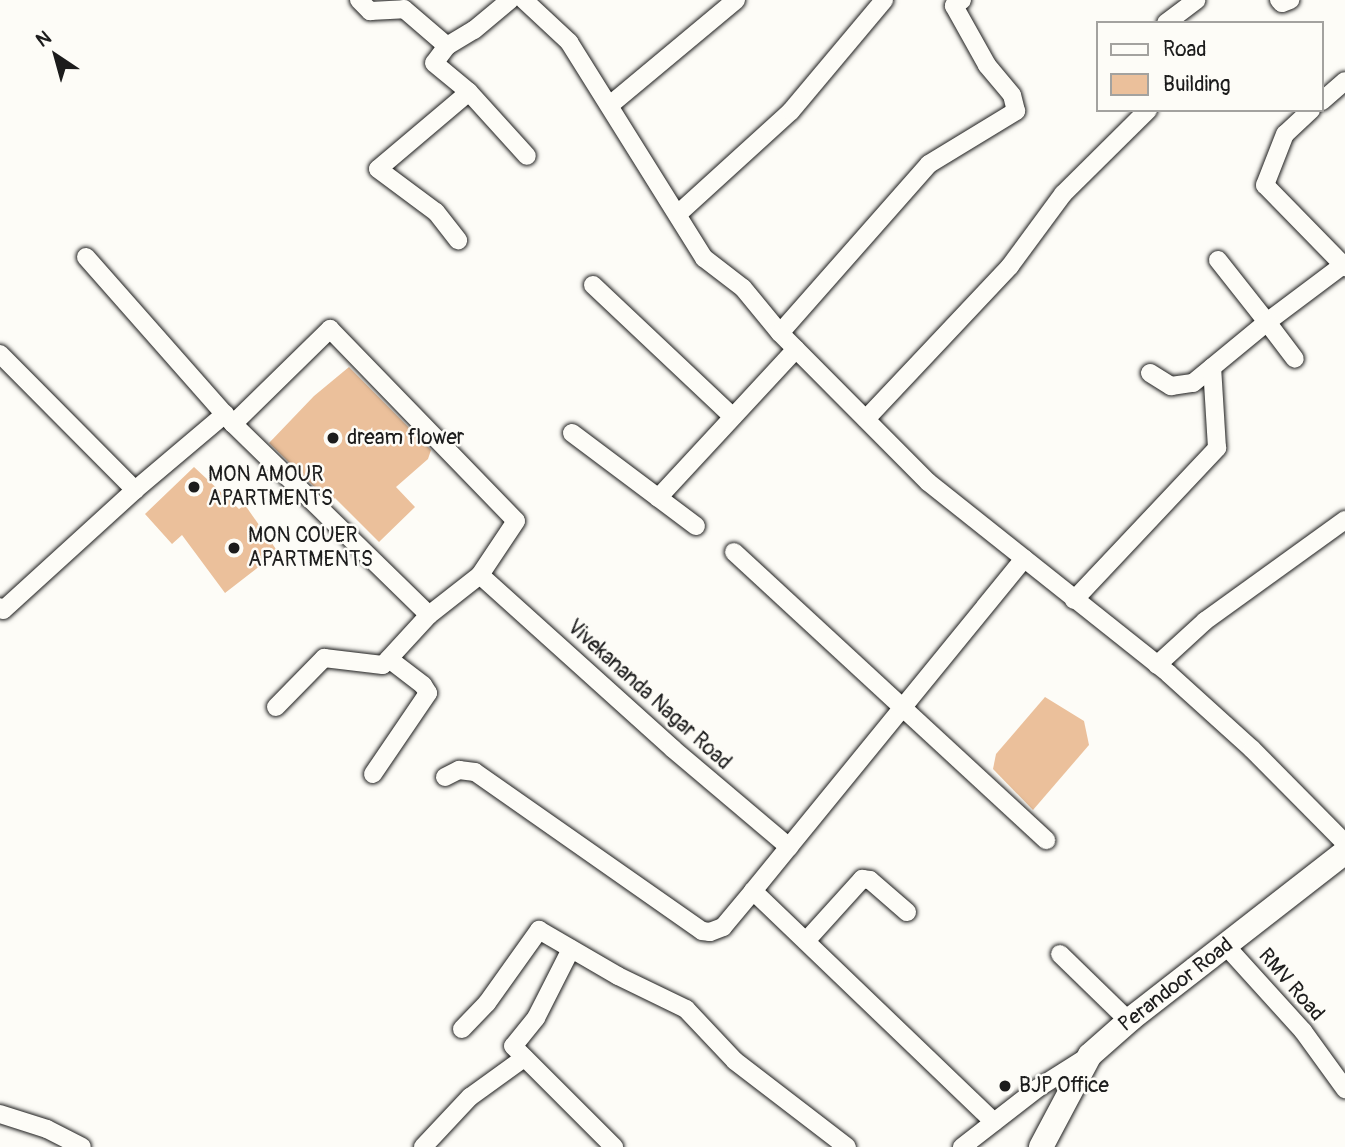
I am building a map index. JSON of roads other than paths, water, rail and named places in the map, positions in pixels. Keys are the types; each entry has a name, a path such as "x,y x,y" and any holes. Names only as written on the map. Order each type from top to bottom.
{"main road":[{"name":"Perandoor Road","path":"1041,1147 1090,1055 1129,1021 1345,852"}],"street":[{"path":"359,0 370,11 404,9 447,46"},
{"path":"510,0 474,30 447,46 434,62 469,92 527,156"},
{"path":"524,0 569,42 679,213 704,258 743,288 780,333 928,482 1157,664 1252,748 1345,843"},
{"path":"610,105 716,20 736,0"},
{"path":"679,213 791,111 884,0"},
{"path":"780,333 929,164 1016,111 1012,95 987,65 954,6 962,0"},
{"path":"1169,21 1196,0"},
{"path":"1279,0 1282,3 1290,0"},
{"path":"1324,99 1345,81"},
{"path":"458,240 436,212 378,169 469,92"},
{"path":"866,419 1010,266 1063,194 1146,112"},
{"path":"1150,373 1171,386 1192,383 1267,321 1344,266 1265,185 1284,134 1309,112"},
{"path":"86,257 229,419 429,615"},
{"path":"1217,260 1295,359"},
{"path":"593,285 733,417"},
{"path":"0,607 3,610 135,490 229,419 330,329 516,521 480,575 429,615 383,665 324,659 276,707"},
{"path":"658,498 796,349"},
{"path":"0,354 135,490"},
{"path":"1074,600 1217,448 1212,367"},
{"path":"572,433 696,527"},
{"path":"1157,664 1205,621 1345,520"},
{"path":"734,552 1046,840"},
{"path":"445,777 459,770 475,772 702,931 723,928 1024,559"},
{"name":"Vivekananda Nagar Road","path":"480,575 673,749 789,847"},
{"path":"373,774 428,693 423,685 389,659"},
{"path":"806,941 862,879 870,880 907,912"},
{"path":"753,891 994,1122"},
{"path":"462,1029 488,1003 539,930 686,1009 735,1060 847,1147"},
{"name":"RMV Road","path":"1226,946 1303,1031 1345,1089"},
{"path":"571,949 536,1018 513,1046 614,1147"},
{"path":"1060,954 1129,1021"},
{"path":"962,1147 1038,1088 1090,1055"},
{"path":"423,1147 470,1097 524,1058"},
{"path":"0,1114 47,1129 82,1147"}],"place":[{"name":"dream flower","path":"333,438"},
{"name":"MON AMOUR APARTMENTS","path":"194,487"},
{"name":"MON COUER APARTMENTS","path":"234,548"},
{"name":"BJP Office","path":"1005,1086"}]}
